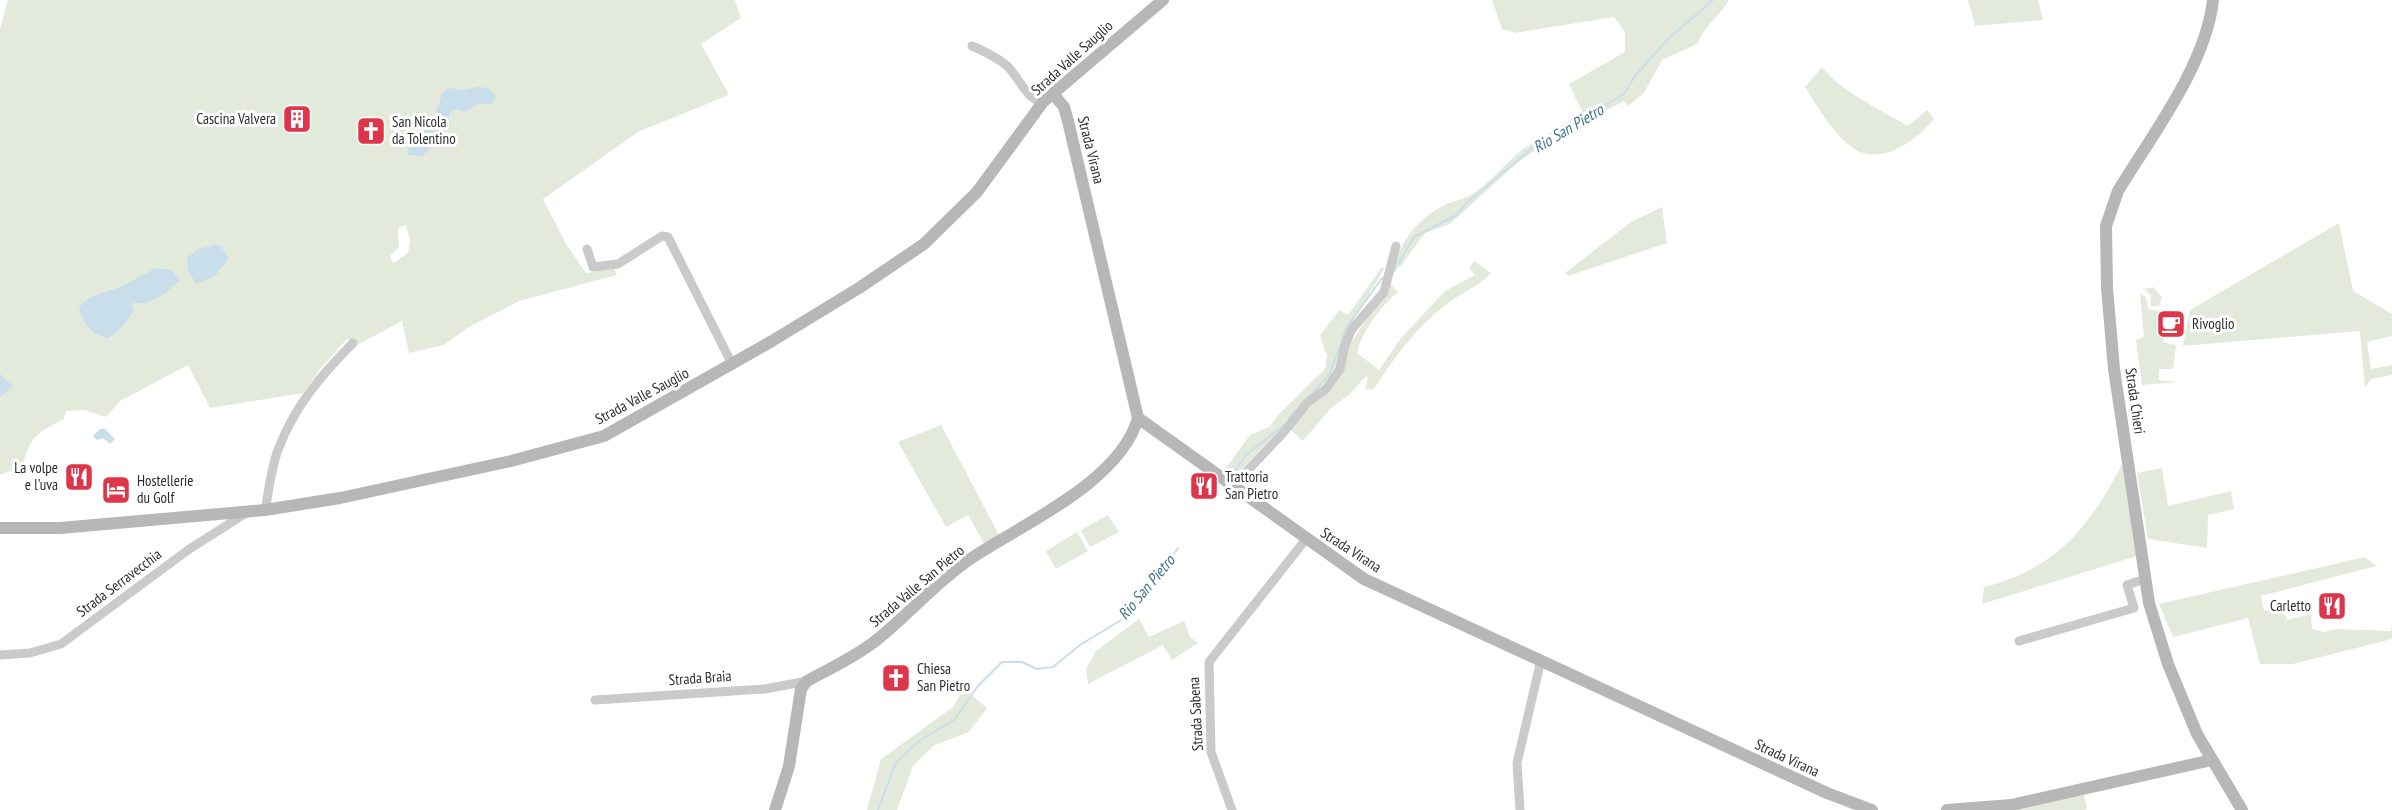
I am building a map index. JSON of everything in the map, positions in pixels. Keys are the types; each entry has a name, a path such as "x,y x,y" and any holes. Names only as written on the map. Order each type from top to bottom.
{"street":[{"name":"Strada Valle Sauglio","path":"0,528 60,528 265,510 363,493 511,461 604,436 860,288 924,244 977,192 1049,99 1065,82 1163,0"},
{"name":"Strada Chieri","path":"2213,0 2206,35 2195,61 2118,191 2106,226 2107,288 2114,369 2149,603 2168,664 2197,734 2242,810"},
{"path":"972,46 1004,63 1014,72 1029,95 1049,99"},
{"name":"Strada Virana","path":"1049,99 1064,107 1068,121 1113,302 1138,418 1364,579 1827,793 1872,810"},
{"path":"587,249 593,267 618,264 662,236 668,237 732,364"},
{"path":"1233,486 1284,432 1303,408 1326,389 1340,369 1345,345 1352,329 1384,292 1396,246"},
{"path":"265,510 277,452 297,408 325,370 353,344"},
{"name":"Strada Valle San Pietro","path":"807,681 873,643 965,562 1073,495 1121,449 1134,432 1138,418"},
{"name":"Strada Serravecchia","path":"0,655 30,654 61,644 189,550 248,512"},
{"name":"Strada Sabena","path":"1229,809 1211,752 1209,662 1306,539"},
{"path":"2019,641 2134,608 2127,585 2145,579"},
{"path":"1520,810 1517,763 1541,660"},
{"path":"775,810 789,766 801,689 807,681"},
{"name":"Strada Braia","path":"595,700 765,689 807,681"},
{"path":"1947,810 2012,805 2212,760"}],"green space":[{"path":"8,0 735,0 741,18 701,44 729,95 638,132 543,199 566,244 586,273 614,268 617,275 519,301 469,327 444,345 409,353 402,321 359,344 347,339 321,368 303,393 210,408 188,365 120,401 106,417 84,410 66,411 64,419 41,432 32,442 22,467 0,475 0,29","holes":["406,225 410,241 408,253 393,263 390,256 399,247 398,228"]},
{"path":"1492,0 1729,0 1697,44 1662,60 1644,93 1628,106 1624,101 1552,140 1518,162 1450,224 1425,233 1400,267 1396,264 1398,255 1414,228 1438,208 1477,191 1521,151 1582,111 1569,84 1625,52 1625,32 1614,17 1515,33 1502,29"},
{"path":"1968,0 2038,0 2043,20 1975,26"},
{"path":"1822,67 1851,93 1908,126 1927,110 1934,119 1917,136 1896,149 1873,155 1861,152 1850,146 1837,133 1805,87"},
{"path":"1662,207 1667,243 1568,276 1565,273 1631,222"},
{"path":"2339,223 2353,291 2392,314 2392,336 2367,342 2371,369 2392,365 2392,375 2371,379 2365,388 2360,331 2183,346 2190,310"},
{"path":"1474,261 1491,273 1442,308 1420,328 1374,389 1365,390 1368,378 1366,376 1350,394 1331,408 1303,441 1291,430 1300,415 1327,391 1347,349 1390,283 1398,292 1373,319 1363,336 1357,353 1379,370 1401,338 1445,291 1475,275 1469,268"},
{"path":"1382,267 1384,269 1355,317 1342,345 1338,365 1323,385 1233,479 1223,472 1250,435 1269,427 1280,413 1325,369 1327,356 1320,336 1339,310 1348,315"},
{"path":"2153,287 2162,297 2159,306 2151,306 2151,295 2144,289"},
{"path":"2140,294 2146,297 2148,309 2159,311 2158,315 2165,317 2161,331 2165,333 2163,342 2176,345 2173,369 2159,369 2159,380 2178,382 2142,385 2136,340 2144,337"},
{"path":"941,425 999,535 984,543 968,515 946,527 898,442"},
{"path":"2122,464 2137,556 1982,604 1984,587 2031,569 2068,543 2097,508"},
{"path":"2162,468 2168,506 2231,491 2234,509 2208,515 2207,548 2148,539 2137,473"},
{"path":"1108,515 1119,532 1090,547 1081,530"},
{"path":"1077,532 1088,551 1056,569 1046,551"},
{"path":"2365,557 2376,566 2261,596 2264,611 2272,609 2285,613 2287,620 2311,614 2312,629 2324,632 2337,629 2391,631 2392,624 2392,639 2293,664 2260,664 2248,618 2173,637 2159,604"},
{"path":"1139,619 1149,637 1184,621 1190,637 1198,643 1172,660 1163,645 1088,684 1086,669 1096,651"},
{"path":"964,689 987,708 969,732 933,746 913,766 897,810 867,810 881,759 953,707"},
{"path":"2084,795 2087,809 2084,810 2008,810"}],"water":[{"path":"477,87 488,88 496,96 491,104 478,104 465,112 456,109 450,112 444,131 432,147 422,156 408,155 412,140 434,117 442,93 449,88 464,90"},
{"path":"219,244 229,258 215,276 196,284 188,270 187,258 198,249"},
{"path":"156,268 171,270 180,280 164,294 152,300 132,303 134,311 120,329 108,338 88,327 79,307 90,297 120,287"},
{"path":"0,374 13,386 0,397"},
{"path":"100,429 105,429 115,439 110,444 103,438 97,440 93,436"}],"waterway":[{"name":"Rio San Pietro","path":"1394,271 1414,237 1457,215 1464,205 1534,147 1624,94 1635,76 1667,40 1713,0"},
{"name":"Rio San Pietro","path":"1342,341 1346,328 1382,278"},
{"name":"Rio San Pietro","path":"1289,418 1329,375 1340,346"},
{"name":"Rio San Pietro","path":"1234,472 1246,455 1284,425"},
{"name":"Rio San Pietro","path":"878,810 896,762 919,741 954,720 978,686 1002,662 1022,662 1037,669 1053,667 1080,645 1121,620 1138,602 1178,548"}],"place":[{"name":"Cascina Valvera","path":"297,119"},
{"name":"San Nicola da Tolentino","path":"371,131"},
{"name":"Rivoglio","path":"2171,324"},
{"name":"La volpe e l'uva","path":"79,477"},
{"name":"Trattoria San Pietro","path":"1204,486"},
{"name":"Hostellerie du Golf","path":"116,490"},
{"name":"Carletto","path":"2332,606"},
{"name":"Chiesa San Pietro","path":"896,678"}]}
